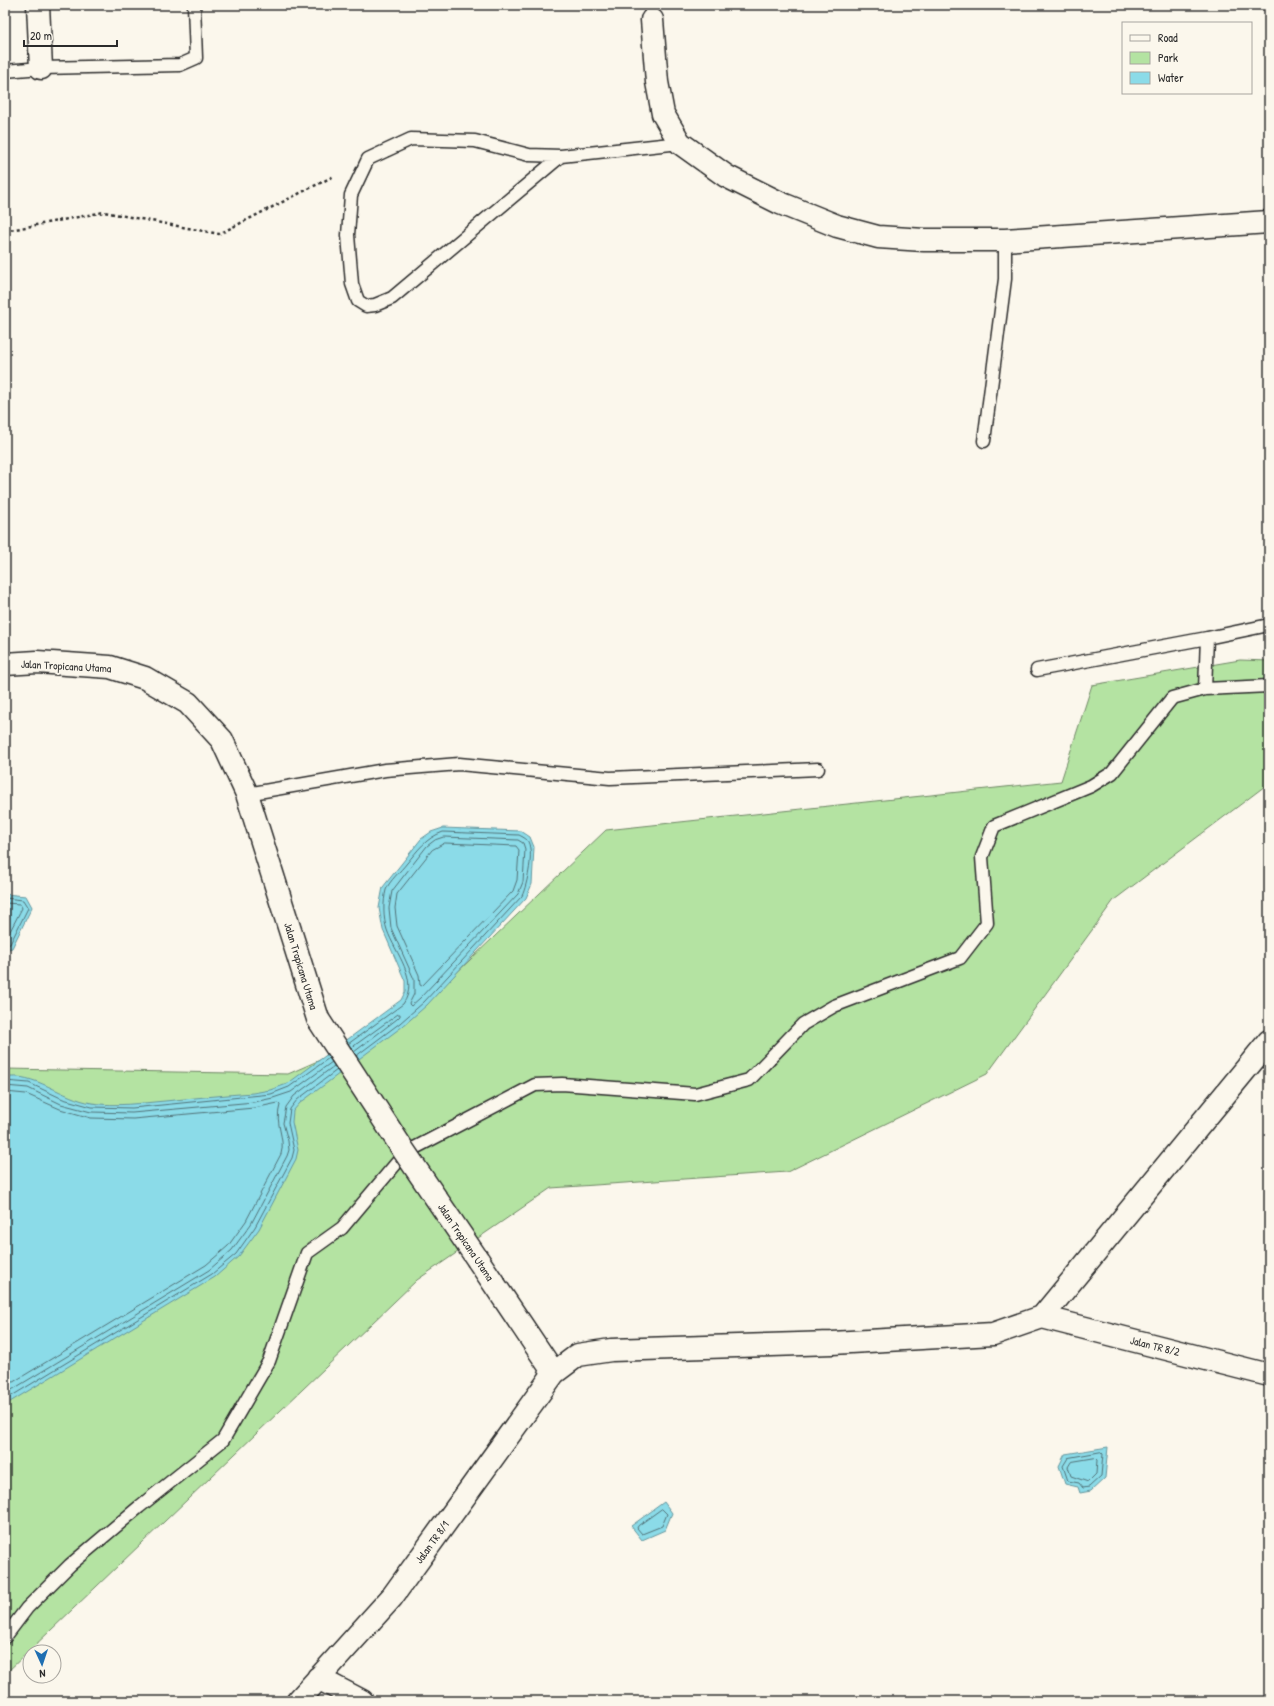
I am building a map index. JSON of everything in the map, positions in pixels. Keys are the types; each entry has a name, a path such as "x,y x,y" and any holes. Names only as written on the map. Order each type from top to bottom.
{"street":[{"path":"38,5 41,68"},
{"path":"651,12 657,82 663,114 680,143 726,176 780,203 836,226 878,236 924,240 1005,240 1269,222"},
{"name":"Jalan Tropicana Utama","path":"5,664 37,662 110,667 145,678 188,702 222,740 247,794 318,1019 404,1151 554,1373"},
{"path":"1042,1317 1269,1040"},
{"name":"Jalan TR 8/1","path":"298,1701 392,1597 554,1373 578,1355 611,1350 832,1343 993,1334 1042,1317"},
{"name":"Jalan TR 8/2","path":"1042,1317 1269,1375"},
{"path":"318,1678 362,1701"}],"lane":[{"path":"5,71 41,68 180,65 196,58 194,5"},
{"path":"561,156 392,298 375,305 366,306 358,301 352,284 348,235 351,196 368,159 411,138 475,141 530,155 561,156 680,143"},
{"path":"984,440 1005,279 1005,240"},
{"path":"1037,670 1269,625"},
{"path":"1205,689 1207,638"},
{"path":"5,1637 27,1608 70,1565 139,1507 223,1440 269,1361 307,1253 342,1228 405,1153 535,1085 562,1084 695,1094 749,1080 803,1024 834,1006 960,958 987,923 982,857 994,826 1091,786 1112,774 1172,698 1205,689 1269,686"},
{"path":"247,794 385,770 459,764 610,778 818,769"}],"path":[{"path":"5,231 104,212 219,234 368,159"}],"green space":[{"path":"1240,660 1269,661 1269,783 1114,900 987,1074 787,1172 551,1188 417,1280 36,1644 22,1644 22,1658 5,1674 5,1069 288,1074 404,1023 606,830 1061,781 1092,685"}],"water":[{"path":"443,828 521,831 530,837 534,847 532,884 526,898 427,1005 403,1026 300,1103 293,1111 292,1122 298,1150 296,1159 259,1229 239,1256 215,1277 5,1405 5,1078 26,1078 81,1100 110,1105 138,1104 253,1093 270,1090 287,1084 401,1000 405,992 405,981 383,930 379,908 383,887 421,839 431,832"},
{"path":"5,894 26,896 32,907 12,948 5,950"},
{"path":"1108,1447 1105,1478 1091,1491 1080,1493 1078,1487 1065,1484 1059,1466 1065,1454"},
{"path":"664,1502 672,1513 665,1530 642,1540 631,1526"}]}
